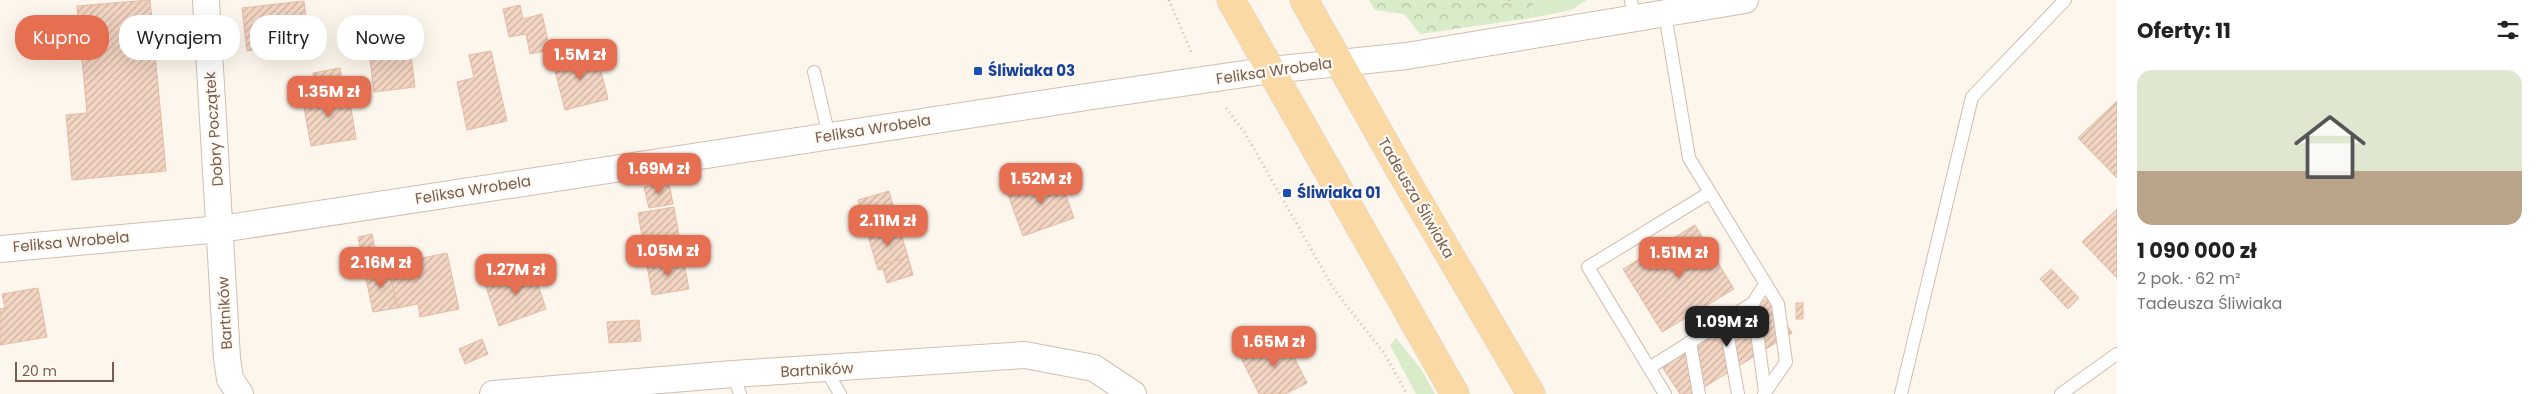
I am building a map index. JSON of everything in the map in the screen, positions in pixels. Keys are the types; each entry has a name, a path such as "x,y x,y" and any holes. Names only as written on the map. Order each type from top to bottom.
{"main road":[{"path":"1231,0 1455,394"},
{"name":"Tadeusza Śliwiaka","path":"1304,0 1531,394"}],"street":[{"name":"Dobry Początek","path":"206,0 221,228"},
{"name":"Feliksa Wrobela","path":"0,249 221,228 1271,70 1407,56 1633,9 1665,14 1745,0"},
{"name":"Bartników","path":"221,228 227,358 230,379 240,394"},
{"name":"Bartników","path":"492,394 736,384 826,370 1025,355 1094,368 1133,394"}],"lane":[{"path":"1901,394 1972,97 2065,0"},
{"path":"1665,14 1689,158 1778,304 1786,362 1765,393"},
{"path":"814,72 829,136"},
{"path":"1666,394 1588,267 1709,193"},
{"path":"1649,368 1753,303 1765,284"},
{"path":"1753,303 1765,393"},
{"path":"1724,321 1738,394"},
{"path":"1690,342 1699,394"},
{"path":"2061,394 2117,354"},
{"path":"826,370 840,394"}],"path":[{"path":"1170,0 1192,54"},
{"path":"1224,106 1245,133 1335,291 1384,353 1407,394"}],"green space":[{"path":"1369,0 1534,0 1531,18 1420,34 1404,14 1375,10"},
{"path":"1534,0 1587,0 1571,10 1531,18"},
{"path":"1396,338 1421,369 1435,394 1416,394 1390,345"}],"building":[{"path":"150,0 151,15 119,15 119,60 156,60 166,171 72,180 66,115 87,113 82,60 109,60 109,15 78,15 77,6"},
{"path":"304,1 306,15 250,15 250,51 247,51 242,8"},
{"path":"520,5 523,19 542,14 550,50 530,54 526,34 509,37 503,9"},
{"path":"491,51 507,121 467,130 457,82 474,78 469,55"},
{"path":"596,52 608,99 565,110 553,63"},
{"path":"370,60 412,60 415,87 374,92"},
{"path":"340,68 344,90 316,95 313,73"},
{"path":"348,90 356,139 311,146 302,97"},
{"path":"2117,101 2117,178 2078,138"},
{"path":"1058,173 1074,218 1023,236 1007,192"},
{"path":"669,183 673,204 649,208 644,187"},
{"path":"889,191 899,227 868,236 858,200"},
{"path":"674,207 683,259 647,265 638,213"},
{"path":"2117,209 2117,278 2082,242"},
{"path":"1695,225 1734,289 1662,332 1623,269"},
{"path":"899,227 908,257 882,265 883,269 878,270 868,236"},
{"path":"372,234 378,263 364,266 358,237"},
{"path":"447,253 459,309 420,317 418,304 397,308 388,265"},
{"path":"908,257 913,275 887,283 882,265"},
{"path":"683,259 689,289 652,295 647,265"},
{"path":"388,265 397,308 373,312 364,269"},
{"path":"532,267 546,309 499,326 485,284"},
{"path":"2051,269 2079,298 2068,309 2040,279"},
{"path":"38,288 47,337 0,345 0,309 5,308 2,294"},
{"path":"1770,297 1792,333 1693,394 1680,394 1661,365"},
{"path":"1796,303 1803,303 1803,319 1796,319"},
{"path":"639,320 641,341 609,343 607,322"},
{"path":"1283,335 1307,383 1285,394 1259,394 1240,356"},
{"path":"482,339 488,354 465,364 459,349"}],"place":[{"name":"Śliwiaka 03","path":"978,71"},
{"name":"Śliwiaka 01","path":"1287,193"}]}
